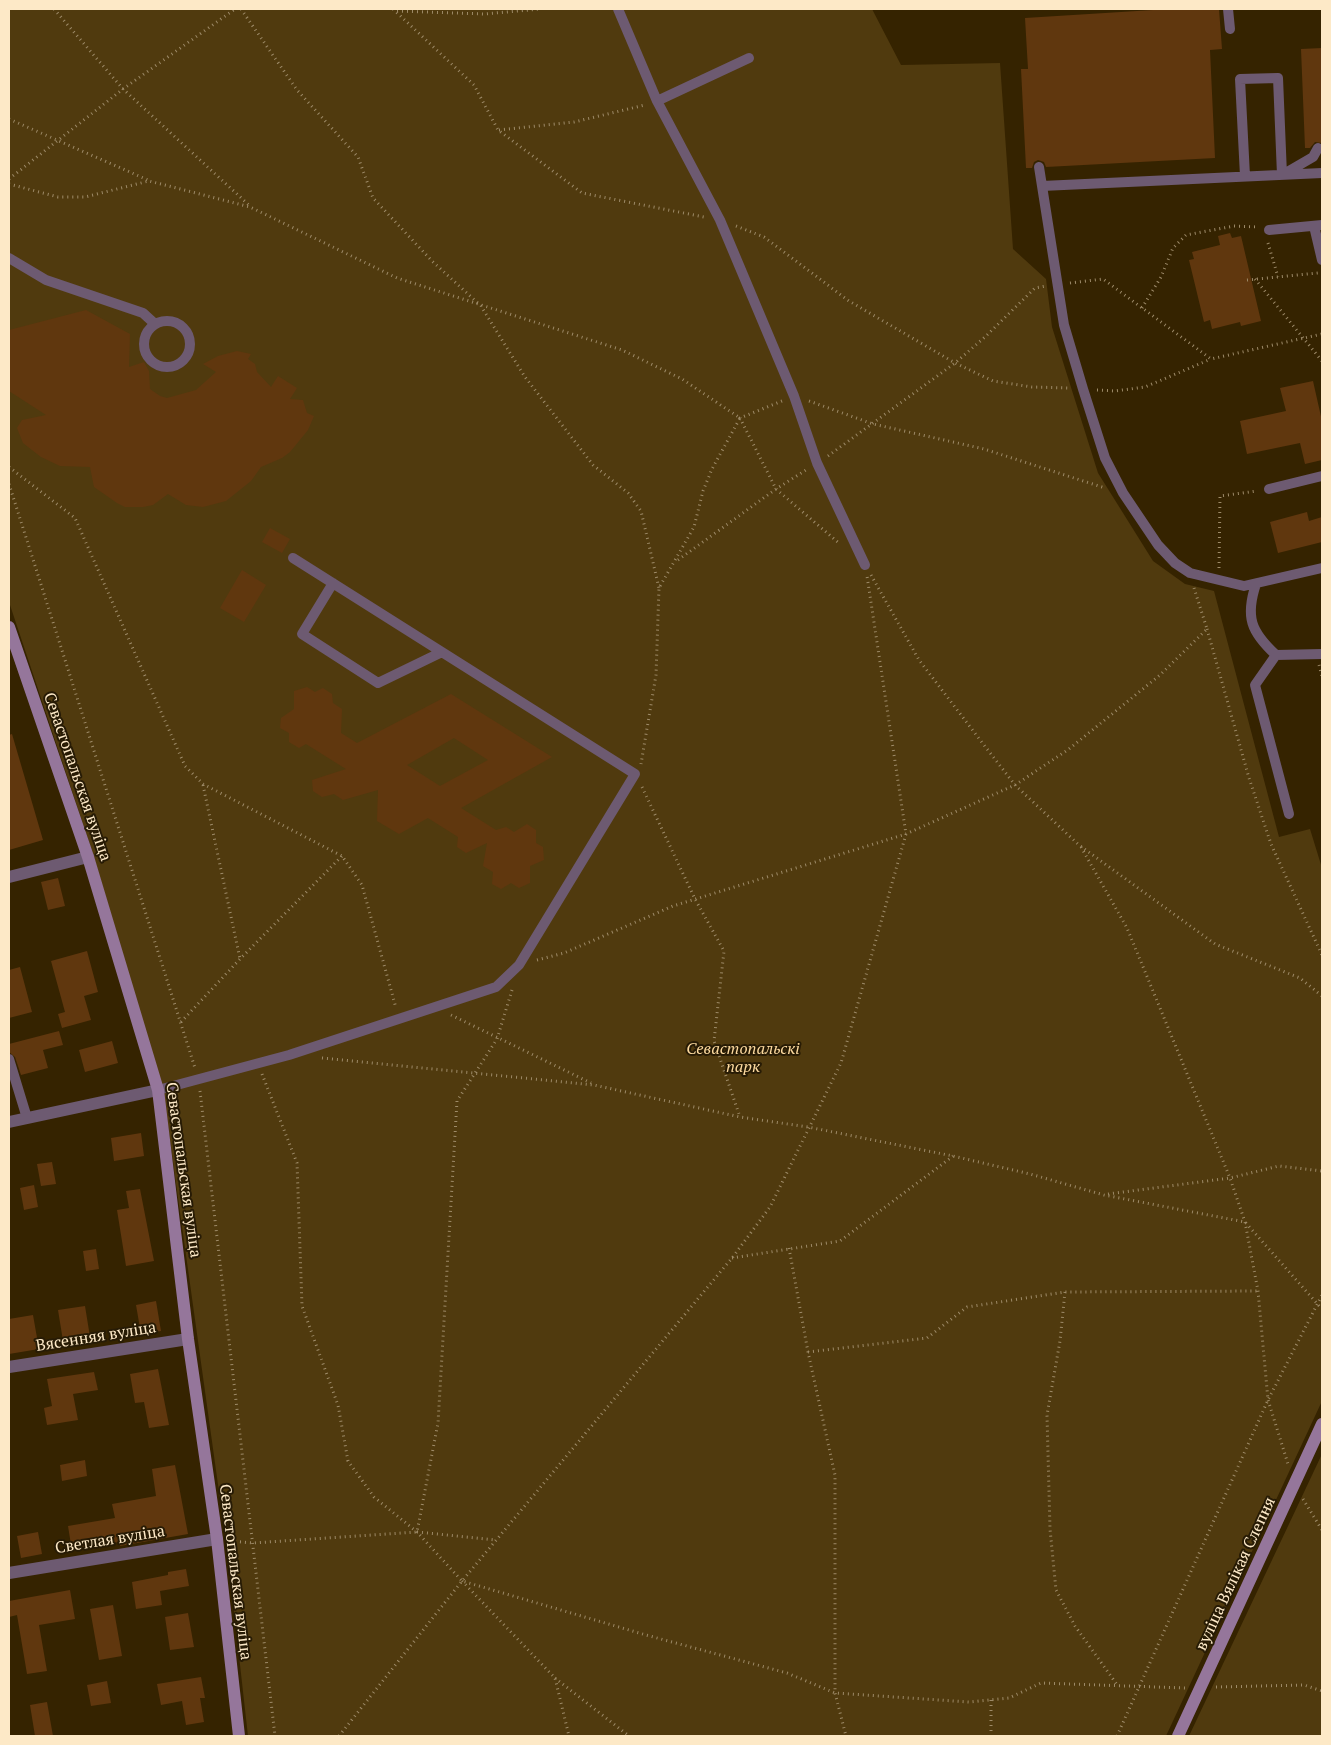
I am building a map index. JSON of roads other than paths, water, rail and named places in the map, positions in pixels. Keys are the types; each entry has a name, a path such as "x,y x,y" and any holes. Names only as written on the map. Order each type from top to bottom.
{"street":[{"name":"Севастопальская вуліца","path":"9,627 14,659 88,857 158,1090 188,1339 217,1539 239,1736"},
{"path":"9,878 88,857"},
{"path":"9,1122 158,1090"},
{"name":"Вясенняя вуліца","path":"9,1367 188,1339"},
{"name":"вуліца Вялікая Слепня","path":"1178,1736 1322,1424"},
{"name":"Светлая вуліца","path":"9,1573 217,1539"}],"lane":[{"path":"618,9 657,101 720,220 794,396 817,463 865,565"},
{"path":"1228,9 1230,29"},
{"path":"657,101 749,58"},
{"path":"1245,176 1240,80 1278,78 1282,175"},
{"path":"1282,175 1313,157 1318,148"},
{"path":"1040,167 1064,324 1083,389 1105,458 1123,493 1158,545 1175,563 1190,573 1244,586 1322,568"},
{"path":"1042,186 1322,172"},
{"path":"1266,231 1318,225 1322,260"},
{"path":"9,258 46,280 143,313 155,324"},
{"path":"169,321 182,327 186,333 189,347 183,360 178,364 163,367 149,359 145,352 145,336 155,324 169,321"},
{"path":"1269,489 1322,476"},
{"path":"158,1090 258,1064 496,987 520,965 635,774 293,558"},
{"path":"333,583 302,634 378,683 442,652"},
{"path":"1256,584 1250,602 1253,627 1261,641 1276,655 1322,654"},
{"path":"1276,655 1255,685 1289,814"},
{"path":"9,1059 27,1118"}],"park label":[{"name":"Севастопальскі парк","path":"743,1058"}]}
